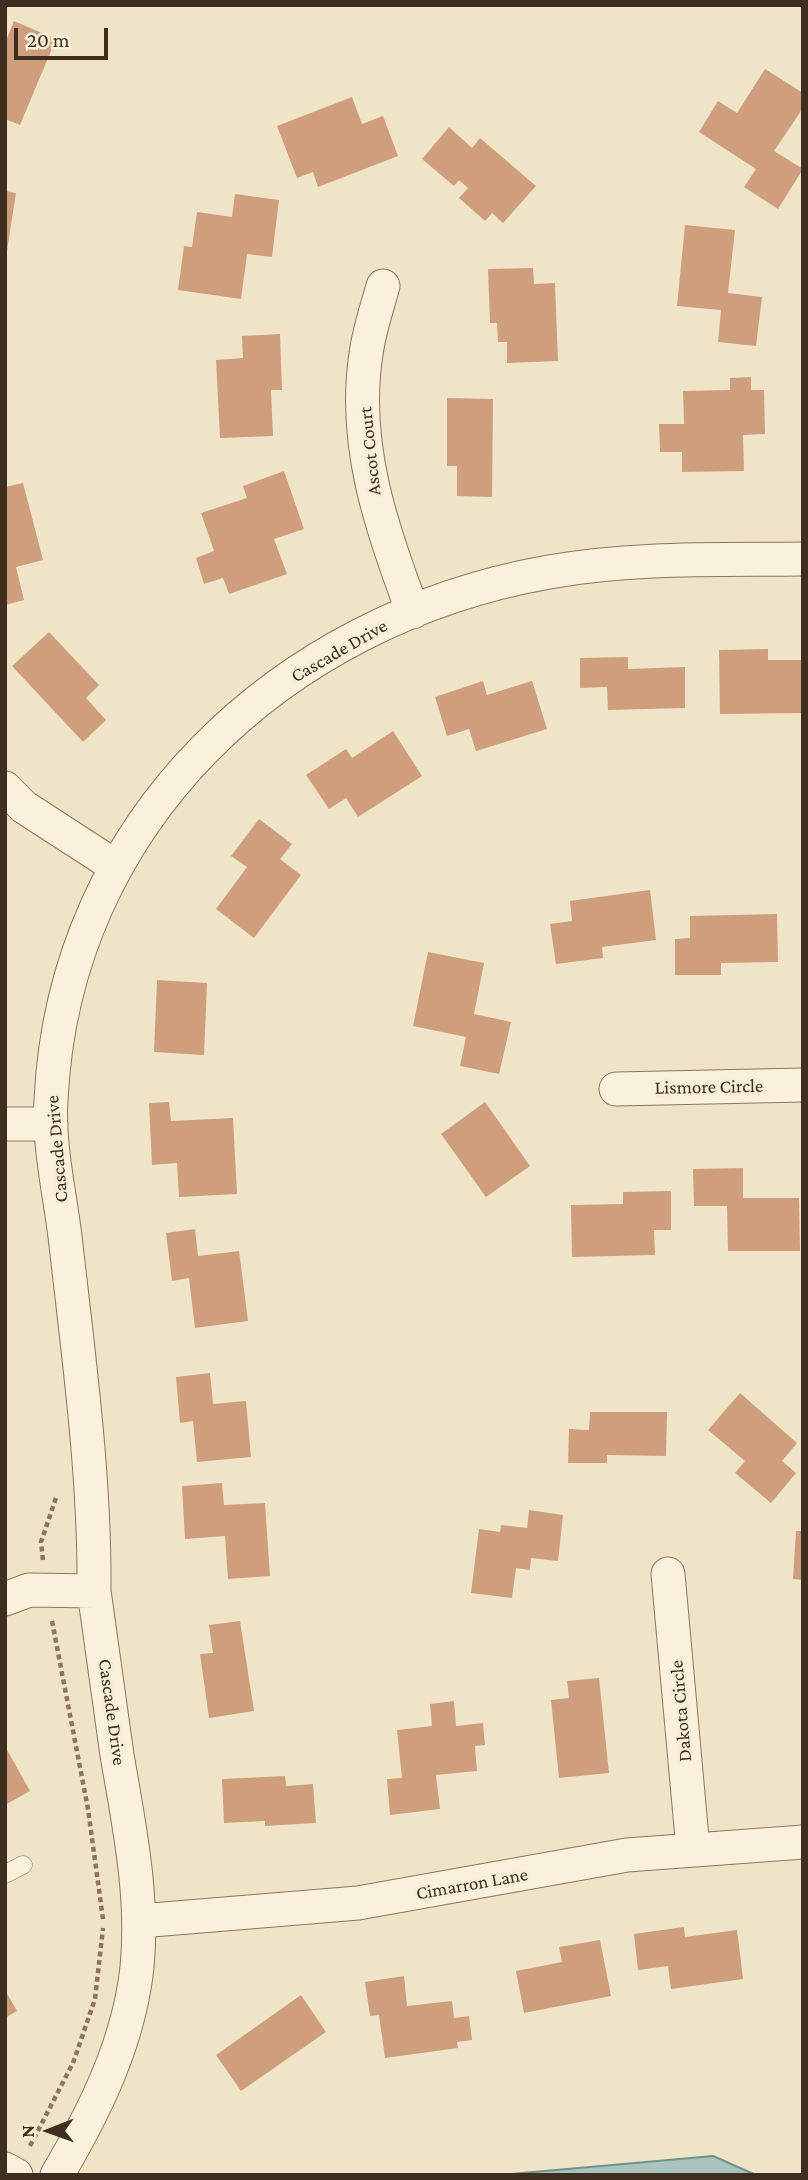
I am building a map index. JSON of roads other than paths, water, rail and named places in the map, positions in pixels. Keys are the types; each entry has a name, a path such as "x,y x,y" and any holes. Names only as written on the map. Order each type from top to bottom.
{"street":[{"name":"Ascot Court","path":"383,286 365,355 363,424 372,492 413,612"},
{"name":"Cascade Drive","path":"57,2175 102,2094 123,2033 136,1970 140,1921 132,1844 94,1591 95,1550 79,1361 51,1124 58,1024 76,952 115,866 146,816 184,770 228,726 299,671 377,626 460,594 549,572 639,562 803,559"},
{"path":"5,788 24,807 115,866"},
{"name":"Lismore Circle","path":"616,1089 803,1085"},
{"path":"5,1124 51,1124"},
{"name":"Dakota Circle","path":"668,1574 693,1849"},
{"path":"5,1599 30,1590 94,1591"},
{"name":"Cimarron Lane","path":"140,1921 358,1903 627,1856 803,1842"},
{"path":"5,2169 16,2175"}],"lane":[{"path":"5,1874 23,1865"}],"water":[{"path":"713,2156 756,2175 500,2175"}]}
